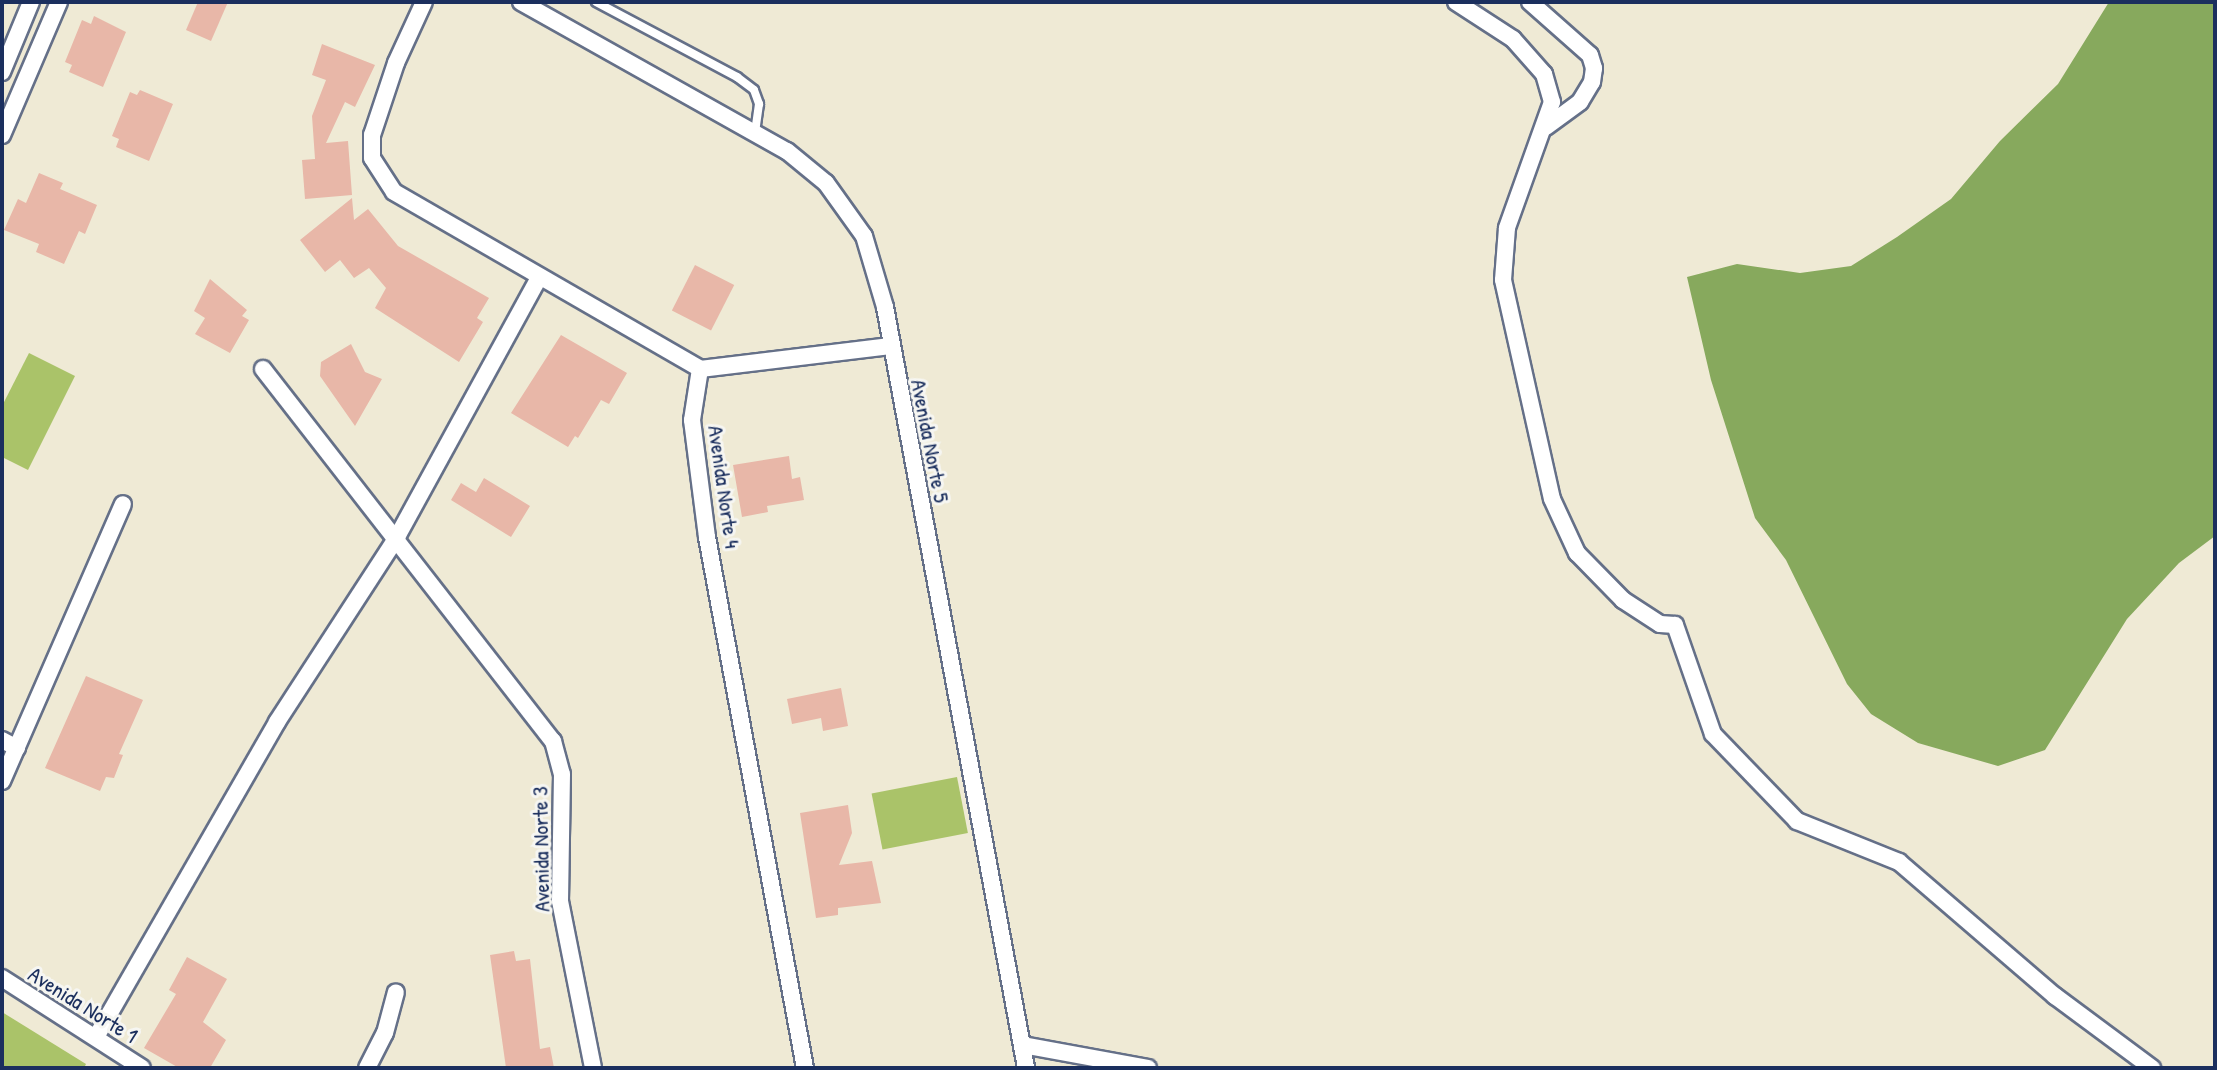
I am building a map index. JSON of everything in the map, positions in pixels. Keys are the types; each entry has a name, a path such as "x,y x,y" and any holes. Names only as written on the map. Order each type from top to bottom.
{"street":[{"path":"2,72 31,2"},
{"path":"2,135 59,2"},
{"path":"424,2 396,63 372,135 372,158 394,192 538,279 700,369 889,346"},
{"name":"Avenida Norte 5","path":"521,2 755,131 826,183 864,236 885,307 889,346 1026,1068"},
{"path":"1456,2 1513,39 1544,74 1552,102 1546,127 1507,228 1503,280 1542,442 1552,499 1563,529 1577,553 1623,600 1660,624 1675,625 1713,734 1797,821 1899,862 2055,996 2152,1068"},
{"path":"1530,2 1590,55 1594,68 1592,82 1580,102 1546,127"},
{"path":"96,1037 277,722 397,537 538,279"},
{"name":"Avenida Norte 3","path":"263,369 553,741 562,774 560,901 593,1068"},
{"name":"Avenida Norte 4","path":"700,369 692,420 707,537 805,1068"},
{"path":"2,781 10,744 123,504"},
{"name":"Avenida Norte 1","path":"2,978 142,1068"},
{"path":"367,1068 385,1033 396,992"},
{"path":"1023,1045 1148,1068"}],"lane":[{"path":"596,2 737,77 754,90 759,104 755,131"}],"green space":[{"path":"2109,2 2215,2 2215,536 2179,563 2127,619 2045,750 1998,766 1918,743 1871,714 1847,684 1786,560 1755,518 1711,380 1687,277 1737,264 1800,273 1851,266 1897,237 1951,199 2000,141 2058,84"},
{"path":"29,353 75,376 28,470 2,457 2,406"},
{"path":"957,777 968,833 882,850 872,794"},
{"path":"2,1012 86,1064 84,1068 2,1068"}],"building":[{"path":"198,2 228,2 211,41 186,30"},
{"path":"94,16 126,32 103,87 69,72 72,65 65,62 82,20 91,24"},
{"path":"322,44 375,65 355,107 345,102 326,143 348,141 352,195 305,199 302,160 315,159 312,116 326,80 312,75"},
{"path":"140,90 173,104 149,161 116,147 119,139 112,136 130,92 137,95"},
{"path":"39,173 63,183 60,189 97,205 85,234 79,231 64,264 36,252 39,244 4,230 18,199 26,203"},
{"path":"352,198 354,220 368,209 398,246 489,298 477,318 483,322 459,362 375,308 386,288 369,268 354,278 340,260 325,272 300,240"},
{"path":"695,265 734,285 711,330 672,310"},
{"path":"210,279 247,310 242,316 249,320 230,353 195,334 205,318 194,311"},
{"path":"561,335 627,373 609,404 601,400 578,438 575,436 568,447 511,413"},
{"path":"351,344 365,372 382,379 355,426 320,376 321,362"},
{"path":"789,456 792,479 800,477 804,500 767,506 768,512 742,517 733,465"},
{"path":"484,478 530,506 511,537 451,500 461,483 476,492"},
{"path":"86,676 143,700 119,754 123,755 114,778 106,777 100,791 45,768"},
{"path":"841,688 848,726 823,731 821,718 792,724 787,699"},
{"path":"848,805 852,833 839,865 872,861 881,903 838,908 838,915 816,918 800,813"},
{"path":"514,951 516,961 530,959 540,1049 550,1047 554,1068 506,1068 490,955"},
{"path":"187,957 227,979 203,1022 226,1040 210,1068 179,1068 144,1048 176,994 169,990"}]}
